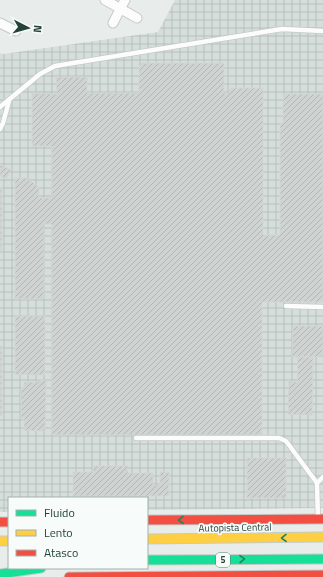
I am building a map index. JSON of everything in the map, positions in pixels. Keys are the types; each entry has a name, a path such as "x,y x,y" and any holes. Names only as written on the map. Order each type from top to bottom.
{"main road":[{"path":"148,520 320,519"},
{"path":"148,534 191,539"},
{"name":"Autopista Central","path":"148,539 323,537"},
{"name":"5","path":"148,560 323,559"},
{"path":"0,574 34,569"},
{"path":"69,577 323,575"}],"street":[{"path":"105,0 137,18"},
{"path":"112,24 126,0"},
{"path":"0,23 16,31"}],"lane":[{"path":"0,107 44,71 55,66 282,30 323,30"},
{"path":"0,129 4,123 9,100"},
{"path":"286,306 323,307"},
{"path":"136,438 279,438 286,441 318,483 320,519"},
{"path":"318,483 323,477"}],"shaded area":[{"path":"175,0 323,0 323,508 148,510 148,497 8,497 8,512 0,512 0,53 3,54 158,32"}],"building":[{"path":"139,63 224,63 224,93 230,93 230,88 263,88 263,235 280,235 280,124 283,124 283,94 323,94 323,302 262,302 262,435 52,435 52,224 44,224 44,299 15,299 15,178 26,178 39,187 39,198 52,198 52,146 32,146 32,93 57,94 56,77 87,77 87,93 139,93"},
{"path":"0,164 11,170 6,179 0,176"},
{"path":"0,188 2,188 2,251 0,251"},
{"path":"15,316 45,316 45,375 15,374"},
{"path":"293,326 323,326 323,357 292,357"},
{"path":"0,346 2,346 2,416 0,416"},
{"path":"298,357 313,357 312,415 288,414 289,381 297,382"},
{"path":"38,380 46,380 45,431 24,430 24,418 21,418 21,388 24,388 24,382 38,382"},
{"path":"247,458 286,458 286,498 247,498"},
{"path":"93,466 128,466 128,473 153,473 153,485 160,485 160,472 169,472 169,496 73,496 73,472 93,472"}],"traffic: fast":[{"path":"148,560 323,559"},
{"path":"0,574 34,569"}],"traffic: slow":[{"path":"148,539 323,537"},
{"path":"0,541 8,541"}],"traffic: jam":[{"path":"148,520 323,519"},
{"path":"0,522 8,522"},
{"path":"69,577 323,575"}]}
